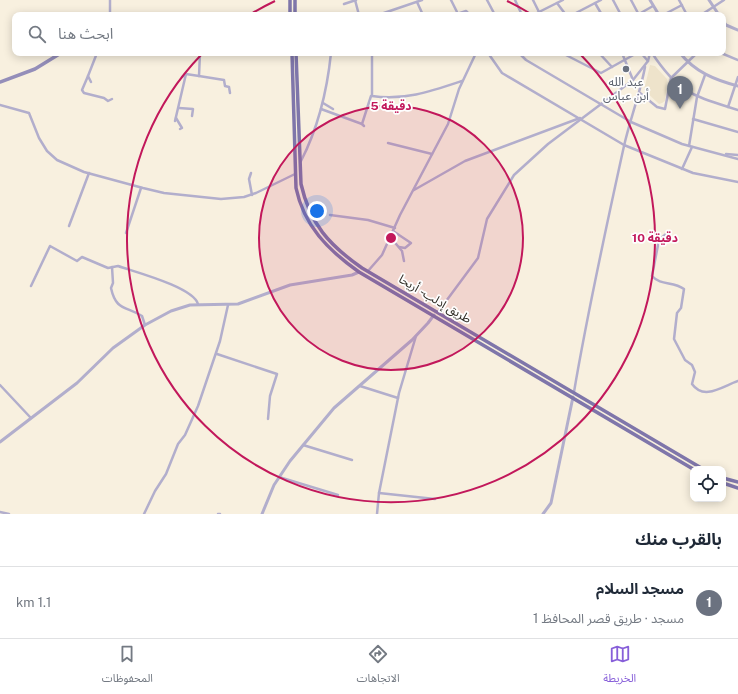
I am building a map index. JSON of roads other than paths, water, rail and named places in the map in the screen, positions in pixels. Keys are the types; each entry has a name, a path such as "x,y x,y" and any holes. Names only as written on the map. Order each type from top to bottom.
{"main road":[{"path":"290,0 290,12"},
{"path":"295,0 295,12"},
{"path":"0,82 35,69 56,56"},
{"name":"طريق إدلب - أريحا","path":"294,56 301,184 305,201 322,233 342,254 563,389 572,397 690,467"},
{"name":"طريق إدلب - أريحا","path":"294,56 296,174 299,204 305,217 324,244 338,257 359,272 563,389 574,392 698,466"},
{"path":"399,294 401,290"},
{"path":"726,479 738,482"},
{"path":"726,485 738,488"}],"street":[{"path":"110,0 110,12"},
{"path":"344,4 356,0 358,12"},
{"path":"387,12 422,0"},
{"path":"451,0 457,12"},
{"path":"487,0 493,12"},
{"path":"515,0 521,12"},
{"path":"533,0 539,12 563,0"},
{"path":"578,12 599,0"},
{"path":"613,0 619,12"},
{"path":"631,0 637,12"},
{"path":"650,0 657,12"},
{"path":"679,0 686,12"},
{"path":"709,0 717,12"},
{"path":"706,12 724,0"},
{"path":"418,2 422,12"},
{"path":"557,3 564,12"},
{"path":"595,3 600,12"},
{"path":"669,12 682,5"},
{"path":"644,12 654,6"},
{"path":"726,27 738,30"},
{"path":"726,55 738,60"},
{"path":"96,56 82,90 84,93 104,98 108,101 112,99"},
{"path":"199,76 200,56"},
{"path":"300,162 314,136 330,76 331,56"},
{"path":"321,109 363,125 370,96 372,56"},
{"path":"368,271 382,255 448,124 463,81 475,56"},
{"path":"490,56 502,73 624,145 682,169 738,182"},
{"path":"522,56 526,60 631,122 690,147 738,159"},
{"path":"568,56 600,73 631,56"},
{"path":"602,56 612,66"},
{"path":"624,56 633,80"},
{"path":"643,56 647,63"},
{"path":"574,392 602,244 624,145 650,56"},
{"path":"653,56 671,78 687,92 697,97 738,110"},
{"path":"682,56 687,62 705,75 737,86"},
{"path":"640,93 657,107 665,109 671,78 694,56"},
{"path":"438,312 478,258 487,219 514,175 548,144 633,80 647,63"},
{"path":"180,129 182,128 175,119 186,74"},
{"path":"182,77 186,74 224,80 225,86 230,87 230,93"},
{"path":"682,169 690,147 697,97 705,75"},
{"path":"88,76 91,82"},
{"path":"728,107 737,86 738,77"},
{"path":"370,96 408,98 416,94 448,87 463,81"},
{"path":"323,104 333,109"},
{"path":"0,105 29,113 39,138 47,151 67,166 141,188 221,199 244,197 252,195 296,174"},
{"path":"178,108 193,109 192,116"},
{"path":"414,190 465,161 580,119"},
{"path":"693,119 738,132"},
{"path":"388,143 432,154"},
{"path":"720,154 738,155"},
{"path":"70,226 89,173"},
{"path":"251,173 249,179 252,195"},
{"path":"126,233 141,188"},
{"path":"330,215 368,220 394,229 411,243 405,248 399,247"},
{"path":"666,234 659,240 652,276 661,283 676,285 684,289 681,308 677,313 674,339 679,351 685,360 692,365 695,372 692,384 700,391 715,392 738,381"},
{"path":"391,238 399,247 404,261"},
{"path":"31,286 50,246 74,261 79,261 82,257 106,267 118,266 176,286 195,297 198,304"},
{"path":"112,267 113,283 111,288 116,302 129,312 142,316 145,326"},
{"path":"0,442 77,383 110,351 145,326 178,308 198,304 228,305 245,302 290,285 345,277 359,272"},
{"path":"144,514 155,491 166,474 178,444 192,423 217,354 228,305"},
{"path":"262,514 279,477 302,445 334,408 416,336 434,315"},
{"path":"377,514 379,493 398,398 416,336"},
{"path":"217,354 277,374 270,396 268,419"},
{"path":"0,385 30,418"},
{"path":"360,386 398,398"},
{"path":"543,514 551,502 572,397"},
{"path":"302,445 352,460"},
{"path":"279,477 338,495"},
{"path":"379,493 435,500"},
{"path":"0,512 9,514"}],"place":[{"name":"عبد الله أبن عباس","path":"626,69"},
{"name":"مسجد السلام","path":"680,109"}]}
